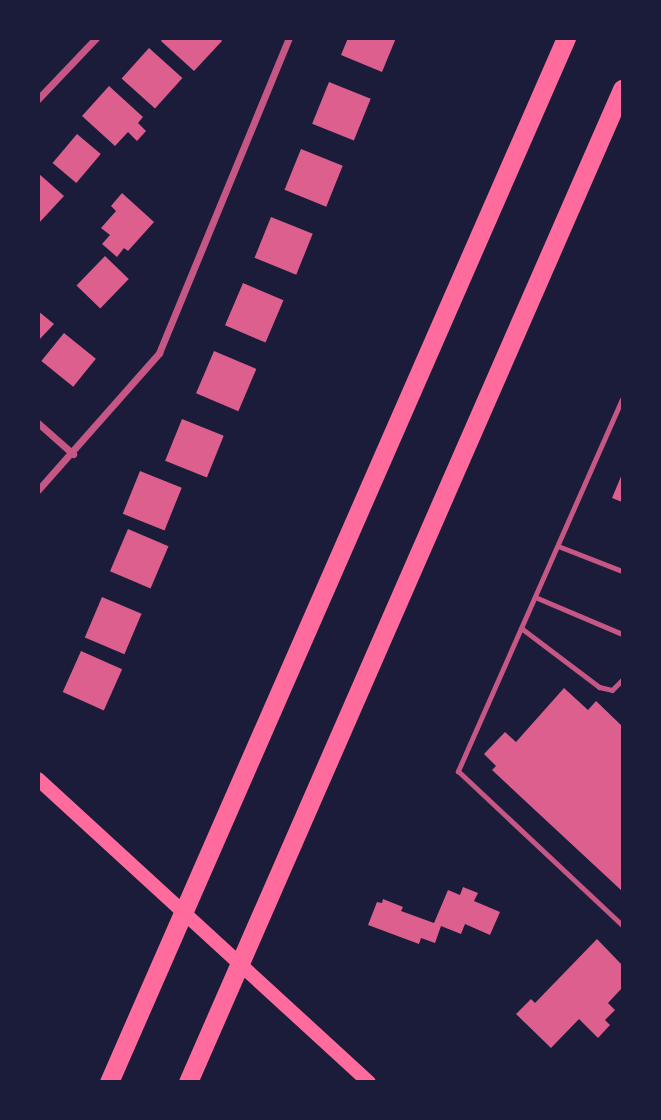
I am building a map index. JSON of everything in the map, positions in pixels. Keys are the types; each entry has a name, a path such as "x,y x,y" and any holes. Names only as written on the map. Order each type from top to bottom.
{"highway":[{"path":"109,1082 566,38"},
{"path":"188,1082 622,89"}],"main road":[{"path":"38,779 138,867 369,1082"}],"street":[{"path":"38,99 96,38"},
{"path":"38,490 73,454 159,353 289,38"},
{"path":"38,423 73,454"}],"lane":[{"path":"622,398 458,771 622,925"},
{"path":"558,546 622,571"},
{"path":"535,597 622,634"},
{"path":"521,628 599,687 612,690 622,680"}],"building":[{"path":"163,38 220,38 222,41 194,71 161,41"},
{"path":"348,38 396,38 382,72 341,55"},
{"path":"149,48 182,78 155,109 122,78"},
{"path":"329,82 371,99 354,141 312,124"},
{"path":"109,86 143,117 138,123 146,131 137,141 128,132 115,146 82,116"},
{"path":"77,134 101,154 76,183 53,163"},
{"path":"301,149 343,166 326,207 285,190"},
{"path":"38,173 64,196 38,224"},
{"path":"122,193 154,222 128,251 124,248 117,257 102,244 110,235 101,228 116,211 111,206"},
{"path":"271,217 313,234 296,275 255,258"},
{"path":"105,256 129,279 100,308 77,285"},
{"path":"243,283 284,300 266,343 225,325"},
{"path":"38,311 54,324 38,341"},
{"path":"64,333 96,359 73,387 41,361"},
{"path":"214,351 256,369 238,411 196,393"},
{"path":"182,419 224,436 207,478 165,461"},
{"path":"140,471 182,488 164,531 123,514"},
{"path":"622,474 622,502 612,498"},
{"path":"128,529 169,546 151,589 110,571"},
{"path":"102,597 142,614 124,654 85,638"},
{"path":"81,651 122,669 104,710 63,692"},
{"path":"564,688 588,710 596,701 622,726 622,891 492,770 496,766 484,754 505,732 516,742"},
{"path":"463,887 478,893 474,901 500,912 490,935 465,924 461,934 441,926 435,943 421,938 419,944 368,925 377,902 382,903 383,899 403,907 401,911 434,923 448,890 460,895"},
{"path":"597,939 622,965 622,988 608,1003 615,1010 605,1020 610,1025 598,1038 579,1019 551,1048 516,1014 531,999 535,1003"}]}
